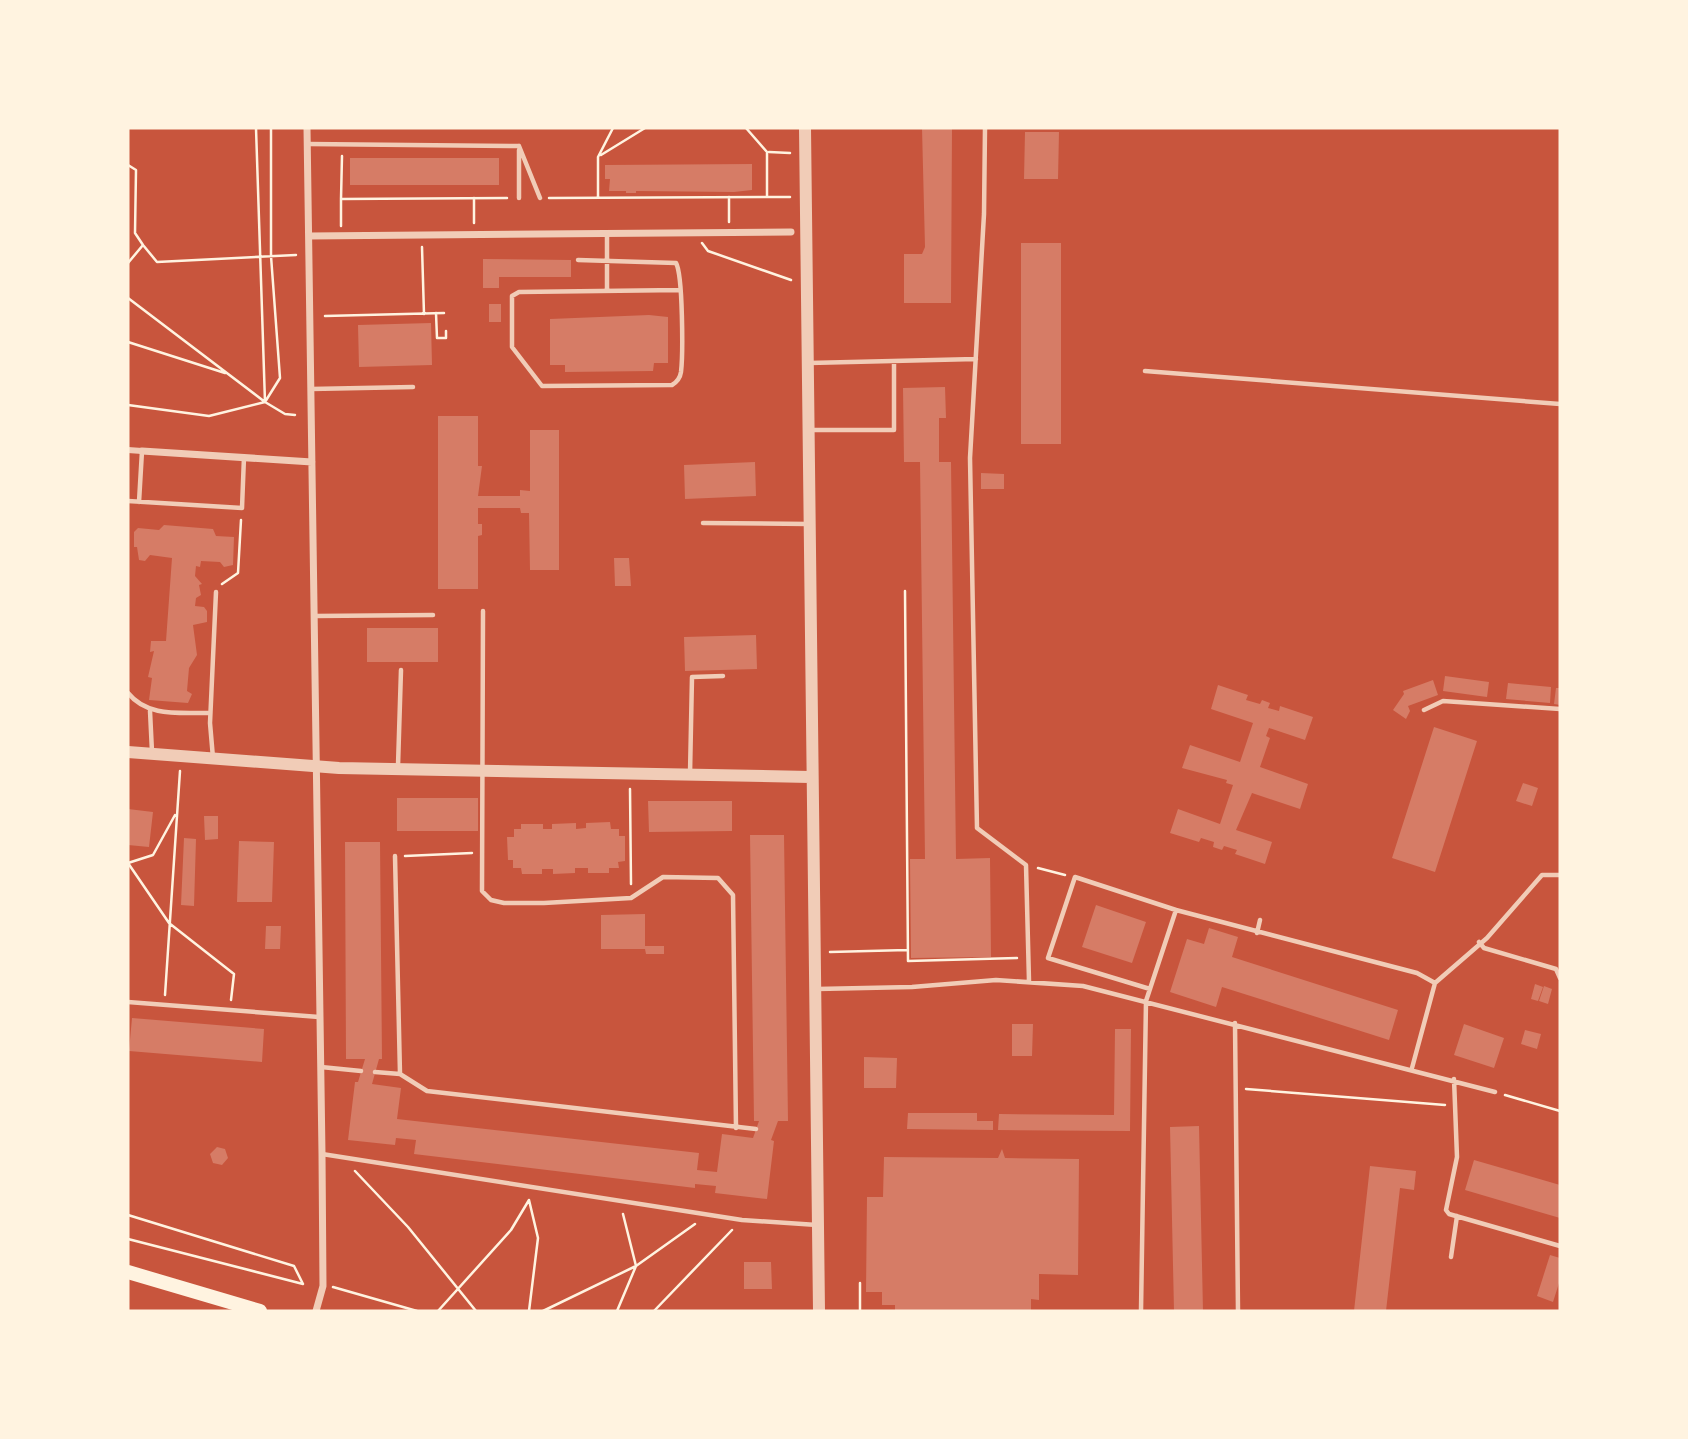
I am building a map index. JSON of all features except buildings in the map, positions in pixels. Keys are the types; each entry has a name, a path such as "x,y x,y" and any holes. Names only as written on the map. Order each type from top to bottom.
{"main road":[{"path":"128,1272 260,1311"}],"street":[{"path":"307,128 322,1154 323,1286 316,1311"},
{"path":"805,128 810,777 819,1311"},
{"path":"309,236 791,232"},
{"path":"128,450 312,462"},
{"path":"128,752 318,767 398,770 810,777"}],"lane":[{"path":"985,128 984,214 970,458 977,828 1026,865 1030,981"},
{"path":"307,144 519,146"},
{"path":"519,146 540,198"},
{"path":"519,146 519,198"},
{"path":"791,232 806,232"},
{"path":"607,233 607,291"},
{"path":"578,260 676,263 680,270 681,374 678,381 672,385 542,386 512,347 512,296 519,292 680,290"},
{"path":"808,363 976,359"},
{"path":"809,430 894,429 894,361"},
{"path":"1145,371 1560,404"},
{"path":"311,389 413,387"},
{"path":"139,502 142,451"},
{"path":"128,501 242,508 244,457"},
{"path":"703,523 809,524"},
{"path":"213,758 210,713 216,592"},
{"path":"483,611 482,891 491,900 544,903 631,898 663,877 718,878 733,895 736,1128"},
{"path":"315,616 433,615"},
{"path":"398,770 401,670"},
{"path":"690,775 692,677 723,676"},
{"path":"128,693 135,702 150,711 210,713"},
{"path":"1424,710 1443,701 1560,709"},
{"path":"150,711 152,754"},
{"path":"395,856 400,1074"},
{"path":"1412,1068 1435,983 1486,938 1542,875 1560,875"},
{"path":"1150,989 1048,958 1075,877 1257,933 1417,973 1435,983"},
{"path":"1141,1311 1146,1000 1176,910"},
{"path":"1257,933 1260,920"},
{"path":"1479,942 1484,948 1556,969 1560,978"},
{"path":"813,989 1030,981 1083,985 1412,1068 1495,1092"},
{"path":"128,1002 320,1017"},
{"path":"1235,1023 1238,1311"},
{"path":"321,1067 361,1071"},
{"path":"375,1072 400,1074 427,1091 756,1129"},
{"path":"1454,1079 1457,1157 1446,1207 1449,1214 1560,1246"},
{"path":"322,1154 741,1220 817,1225"},
{"path":"1451,1257 1457,1216"}],"path":[{"path":"256,128 265,402"},
{"path":"128,405 209,415 265,402 280,378 271,256 271,128"},
{"path":"598,198 598,157 613,128"},
{"path":"598,157 645,128"},
{"path":"746,128 767,152 768,197"},
{"path":"341,199 342,144"},
{"path":"767,152 790,153"},
{"path":"128,165 136,170 135,233 157,262 309,254"},
{"path":"729,197 729,232"},
{"path":"474,198 474,235"},
{"path":"694,233 708,251 791,280"},
{"path":"422,235 424,314"},
{"path":"128,263 143,245"},
{"path":"128,298 265,402 285,414 295,415"},
{"path":"436,313 437,338 446,338 446,331"},
{"path":"325,316 444,313"},
{"path":"128,342 228,374"},
{"path":"216,592 220,585 238,573 242,508"},
{"path":"905,591 908,961 993,961 1029,957"},
{"path":"164,1005 180,764"},
{"path":"630,774 631,898"},
{"path":"175,814 153,855 128,863 169,923 234,974 230,1011"},
{"path":"395,856 482,853"},
{"path":"1026,865 1075,877"},
{"path":"826,952 907,950"},
{"path":"1236,1088 1455,1106"},
{"path":"1495,1092 1560,1111"},
{"path":"340,1156 408,1227 477,1311"},
{"path":"438,1311 511,1230 529,1200 538,1238 528,1311"},
{"path":"617,1311 636,1266 620,1200"},
{"path":"543,1311 636,1266 709,1214"},
{"path":"128,1215 294,1266 303,1284 128,1239"},
{"path":"654,1311 741,1220"},
{"path":"860,1283 860,1311"},
{"path":"333,1287 417,1311"}]}
